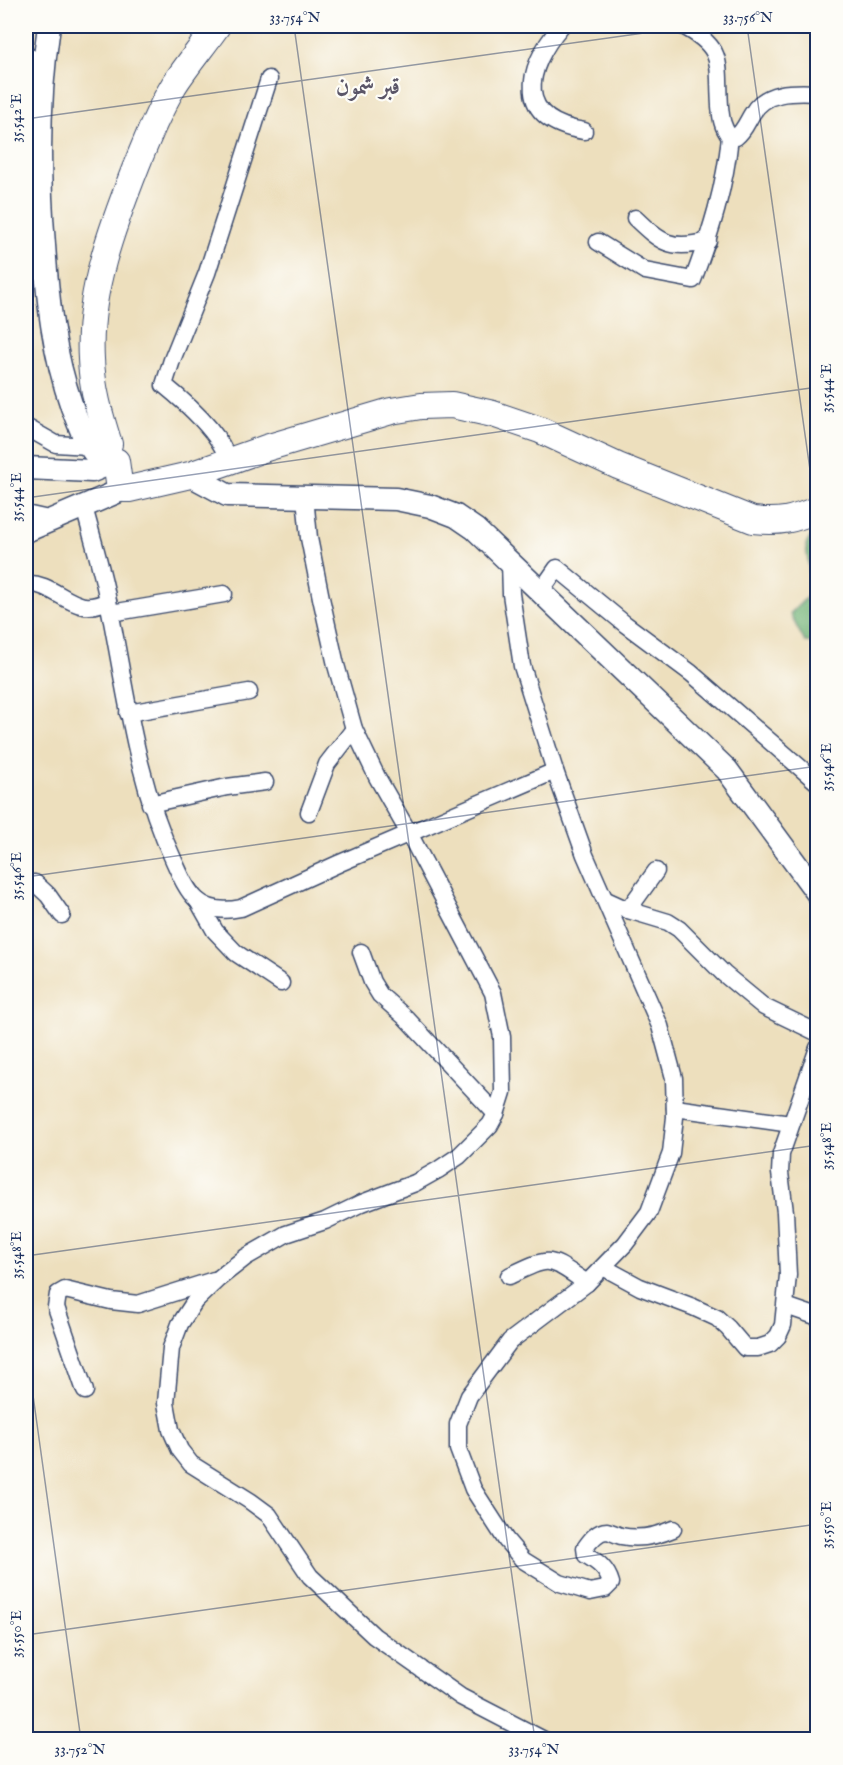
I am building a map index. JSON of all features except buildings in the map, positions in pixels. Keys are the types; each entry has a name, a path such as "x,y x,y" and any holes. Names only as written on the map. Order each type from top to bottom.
{"main road":[{"path":"217,26 174,85 153,124 105,253 92,317 90,358 103,454 124,489 189,475 277,445 391,411 421,406 452,405 493,414 540,430 618,466 753,520 776,522 796,519 818,509"}],"street":[{"path":"49,26 34,59 44,248 52,333 60,371 103,454"},
{"path":"561,26 540,53 533,75 532,92 540,112 564,128 584,131"},
{"path":"598,242 645,271 693,280 708,241 722,190 729,137 722,128 718,59 709,44 683,26"},
{"path":"228,461 217,439 187,404 164,386 207,273 269,80"},
{"path":"729,137 741,134 753,110 771,97 788,92 818,93"},
{"path":"635,218 654,237 676,246 708,241"},
{"path":"26,427 56,444 103,454"},
{"path":"26,468 92,471 103,454"},
{"path":"189,475 227,495 355,496 396,499 430,506 456,516 475,530 541,591 727,770 818,894"},
{"path":"26,531 124,489"},
{"path":"305,497 309,538 321,598 336,665 354,729 377,777 493,993 502,1037 503,1092 490,1125 459,1156 415,1183 362,1203 325,1221 286,1234 246,1257 195,1301 180,1324 171,1348 166,1403 171,1430 180,1450 191,1464 269,1515 310,1576 374,1636 461,1697 544,1740"},
{"path":"84,507 110,607 128,713 150,804 184,882 198,900 214,931 236,953 281,983"},
{"path":"26,514 53,520"},
{"path":"510,563 511,594 522,666 555,771 585,855 660,1026 674,1078 675,1108 671,1153 649,1212 625,1244 587,1283 510,1341 504,1348 469,1396 458,1424 458,1449 473,1489 506,1540 523,1560 560,1583 590,1592 605,1589 611,1583 609,1575 601,1565 586,1555 585,1548 596,1534 606,1531 622,1536 646,1538 674,1529"},
{"path":"541,591 557,568 625,624 691,673 818,783"},
{"path":"26,585 47,587 83,606 110,607 224,594"},
{"path":"128,713 249,692"},
{"path":"309,812 327,764 354,729"},
{"path":"198,900 224,911 241,909 555,771"},
{"path":"150,804 226,787 265,782"},
{"path":"628,910 656,871"},
{"path":"26,884 35,883 48,895 62,915"},
{"path":"606,900 628,910 668,922 679,929 724,974 764,1007 818,1033"},
{"path":"361,952 372,982 380,995 406,1018 496,1114"},
{"path":"603,1267 640,1287 717,1318 729,1328 745,1348 758,1348 770,1344 778,1336 783,1325 786,1306 787,1241 780,1173 781,1154 818,1048"},
{"path":"675,1108 791,1124"},
{"path":"509,1276 538,1262 551,1260 587,1283"},
{"path":"85,1391 56,1307 58,1294 65,1290 111,1301 138,1304 218,1279"},
{"path":"786,1306 818,1317"}],"green space":[{"path":"817,526 817,643 805,642 790,614 812,592 806,545"}],"district":[{"name":"قبر شمون","path":"368,87"}]}
